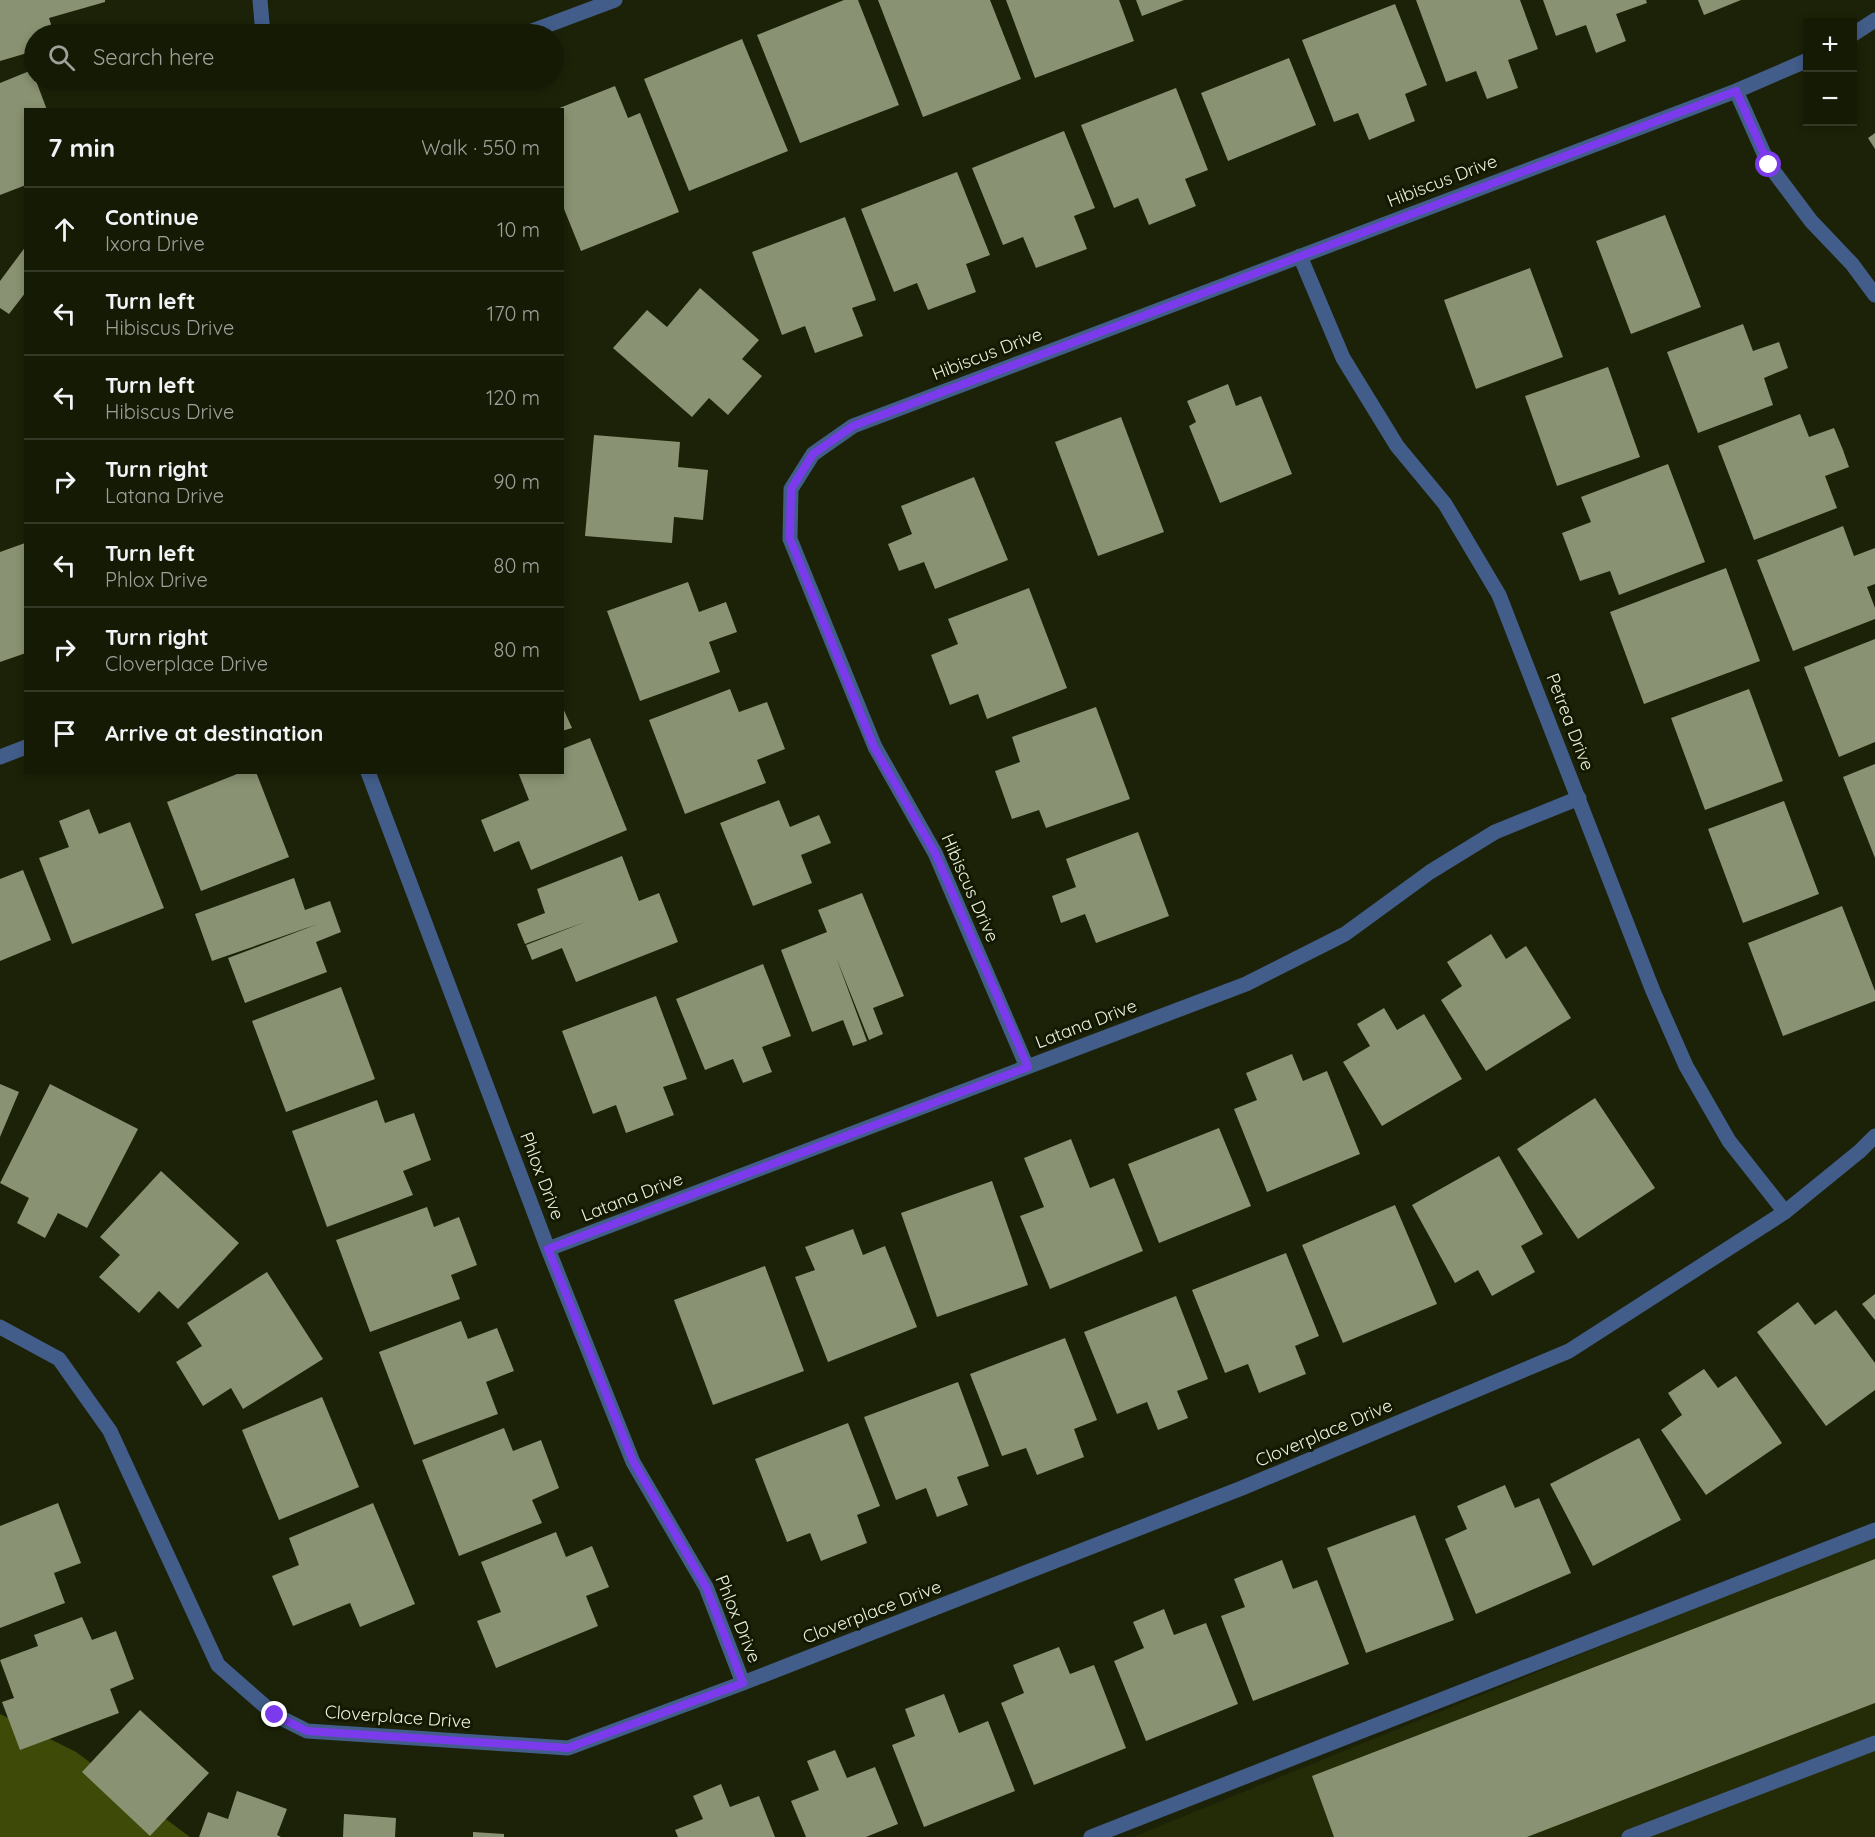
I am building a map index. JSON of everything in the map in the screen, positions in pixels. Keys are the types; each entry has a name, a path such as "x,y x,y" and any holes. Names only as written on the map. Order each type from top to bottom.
{"street":[{"path":"260,0 262,24"},
{"path":"551,24 615,0"},
{"path":"1857,32 1875,21"},
{"name":"Hibiscus Drive","path":"1028,1067 935,853 874,747 790,539 791,489 813,454 853,426 1736,91 1803,62"},
{"path":"1736,91 1769,165 1811,221 1852,264 1875,295"},
{"name":"Petrea Drive","path":"1300,256 1343,358 1397,446 1445,504 1499,595 1653,991 1686,1066 1729,1141 1785,1212"},
{"path":"0,757 24,748"},
{"name":"Phlox Drive","path":"369,774 548,1249 633,1461 706,1587 743,1683"},
{"name":"Latana Drive","path":"548,1249 1246,984 1345,934 1430,872 1495,832 1579,798"},
{"name":"Cloverplace Drive","path":"0,1327 59,1359 110,1431 219,1665 275,1715 307,1731 568,1748 743,1683 1242,1488 1569,1351 1785,1212 1875,1136"},
{"path":"1091,1837 1875,1530"},
{"path":"1629,1837 1875,1743"}],"shaded area":[{"path":"1875,1534 1875,1837 1133,1837 1508,1684"}],"green space":[{"path":"0,1714 76,1752 190,1837 0,1837"}],"building":[{"path":"0,0 105,0 105,2 49,18 51,24 24,24 24,54 0,61"},
{"path":"844,0 858,0 899,105 800,143 757,35"},
{"path":"878,0 990,0 1021,79 923,117"},
{"path":"1006,0 1119,0 1134,41 1035,78"},
{"path":"1136,0 1184,0 1142,16"},
{"path":"1416,0 1520,0 1538,49 1508,60 1518,88 1487,99 1476,71 1446,82"},
{"path":"1543,0 1646,0 1647,3 1616,14 1626,41 1596,53 1586,25 1556,36"},
{"path":"1698,0 1741,0 1704,15"},
{"path":"1395,4 1427,85 1405,94 1415,121 1369,140 1358,113 1334,122 1302,40"},
{"path":"742,39 788,151 689,191 644,79"},
{"path":"1289,58 1316,125 1228,161 1201,93"},
{"path":"24,73 24,90 40,90 46,108 24,108 24,186 0,195 0,83"},
{"path":"615,86 628,118 640,113 679,212 581,251 564,209 564,108 560,108"},
{"path":"1176,88 1208,170 1185,179 1196,206 1149,225 1138,198 1114,208 1081,125"},
{"path":"1064,131 1095,208 1074,216 1087,249 1036,268 1023,237 1003,245 972,168"},
{"path":"1875,133 1875,149 1868,138"},
{"path":"957,172 990,255 966,264 976,292 928,310 917,283 894,292 861,209"},
{"path":"1665,215 1701,307 1631,334 1596,241"},
{"path":"845,217 876,300 852,308 863,336 815,353 805,326 782,335 752,252"},
{"path":"24,249 24,295 9,314 0,308 0,281"},
{"path":"1530,268 1563,357 1476,389 1444,300"},
{"path":"700,288 759,340 742,359 762,376 728,415 709,398 692,417 613,348 647,310 667,327"},
{"path":"1743,324 1753,351 1779,342 1788,368 1764,378 1773,405 1698,433 1667,352"},
{"path":"1608,367 1640,457 1557,486 1525,396"},
{"path":"1228,384 1236,406 1261,396 1292,474 1220,503 1189,426 1196,422 1187,401"},
{"path":"1800,414 1809,437 1834,428 1843,450 1849,467 1825,476 1837,508 1754,540 1718,446"},
{"path":"1121,417 1164,532 1098,556 1055,442"},
{"path":"594,435 680,442 678,467 708,470 703,520 674,517 672,543 585,536"},
{"path":"1668,464 1705,562 1619,595 1610,571 1580,581 1562,533 1591,522 1581,497"},
{"path":"974,477 1008,560 935,589 924,562 899,571 888,544 912,534 901,506"},
{"path":"1843,526 1854,556 1875,548 1875,584 1867,587 1875,608 1875,619 1793,651 1757,560"},
{"path":"24,543 24,654 0,662 0,552"},
{"path":"1726,568 1760,661 1644,704 1610,612"},
{"path":"688,582 699,612 726,602 737,632 709,642 720,672 640,701 607,611"},
{"path":"1029,588 1067,688 987,719 978,694 950,705 931,655 958,644 948,619"},
{"path":"1875,639 1875,742 1839,757 1804,667"},
{"path":"730,689 739,712 767,702 785,749 757,760 766,783 685,814 649,720"},
{"path":"1749,689 1783,781 1705,810 1671,718"},
{"path":"1096,707 1130,799 1046,828 1039,810 1012,819 995,771 1020,762 1012,737"},
{"path":"564,710 572,728 564,730"},
{"path":"590,738 627,830 531,870 519,841 494,852 481,820 529,800 519,774 564,774 564,748"},
{"path":"1875,764 1875,858 1843,777"},
{"path":"237,774 257,774 289,857 201,891 167,802"},
{"path":"779,800 790,827 819,815 831,843 801,855 812,883 753,906 720,823"},
{"path":"1784,801 1819,894 1743,923 1708,829"},
{"path":"89,809 99,834 130,822 164,908 72,944 39,858 69,847 59,821"},
{"path":"1138,832 1169,916 1096,943 1085,914 1061,923 1052,896 1076,887 1066,859"},
{"path":"622,856 639,901 659,893 678,942 576,982 562,948 532,960 526,945 585,922 525,944 517,924 545,913 537,889"},
{"path":"23,870 51,940 0,961 0,879"},
{"path":"294,878 305,910 330,901 341,932 316,942 327,972 245,1003 228,958 318,924 212,961 195,914"},
{"path":"862,893 904,996 873,1008 883,1034 869,1040 836,957 867,1041 853,1046 843,1020 812,1032 781,950 827,932 818,910"},
{"path":"1842,906 1875,991 1875,1001 1783,1036 1748,943"},
{"path":"1491,934 1506,959 1526,946 1571,1018 1486,1071 1441,1000 1462,986 1447,962"},
{"path":"763,964 791,1036 762,1047 772,1072 743,1083 733,1059 705,1070 676,999"},
{"path":"341,987 375,1079 286,1112 252,1021"},
{"path":"656,996 687,1079 663,1087 674,1115 626,1133 616,1105 593,1114 562,1031"},
{"path":"1384,1008 1397,1030 1424,1014 1462,1079 1382,1126 1343,1062 1370,1046 1357,1024"},
{"path":"1292,1054 1303,1081 1327,1071 1360,1154 1267,1192 1234,1109 1257,1100 1246,1073"},
{"path":"0,1084 19,1092 0,1137"},
{"path":"50,1084 138,1129 87,1228 58,1213 45,1238 17,1223 29,1198 0,1183"},
{"path":"1595,1098 1655,1188 1578,1239 1517,1149"},
{"path":"377,1100 385,1123 414,1113 431,1160 403,1171 413,1195 327,1227 292,1131"},
{"path":"1219,1128 1251,1206 1159,1243 1128,1164"},
{"path":"1071,1139 1090,1188 1114,1178 1143,1251 1050,1289 1020,1216 1044,1207 1024,1158"},
{"path":"1499,1156 1543,1234 1521,1246 1535,1272 1492,1296 1478,1270 1455,1283 1412,1205"},
{"path":"161,1171 239,1243 178,1309 159,1291 139,1313 99,1277 120,1255 100,1237"},
{"path":"992,1181 1028,1285 937,1317 901,1213"},
{"path":"1395,1205 1437,1304 1343,1343 1302,1245"},
{"path":"427,1207 434,1227 459,1217 477,1265 451,1275 460,1299 370,1332 336,1240"},
{"path":"853,1229 863,1255 885,1246 917,1327 828,1362 795,1277 815,1270 805,1247"},
{"path":"1286,1253 1319,1336 1295,1346 1306,1374 1259,1393 1248,1364 1225,1373 1192,1290"},
{"path":"765,1266 804,1371 713,1405 674,1300"},
{"path":"267,1272 323,1359 243,1409 231,1388 203,1406 176,1362 202,1346 187,1323"},
{"path":"1875,1294 1875,1320 1862,1304"},
{"path":"1176,1296 1208,1379 1177,1391 1188,1418 1158,1430 1147,1402 1117,1414 1084,1332"},
{"path":"1798,1302 1815,1325 1836,1310 1875,1363 1875,1390 1826,1426 1757,1332"},
{"path":"461,1321 468,1339 497,1328 514,1371 486,1382 498,1414 414,1445 379,1352"},
{"path":"1065,1338 1097,1420 1074,1429 1084,1457 1037,1475 1026,1448 1002,1456 970,1374"},
{"path":"1704,1369 1718,1388 1736,1376 1782,1443 1706,1495 1661,1430 1682,1415 1668,1393"},
{"path":"958,1382 989,1466 957,1477 968,1505 937,1517 926,1488 896,1500 864,1417"},
{"path":"322,1397 359,1487 279,1520 242,1430"},
{"path":"848,1423 880,1506 857,1515 867,1543 821,1561 810,1533 787,1542 755,1459"},
{"path":"504,1428 513,1451 541,1440 559,1488 532,1500 542,1523 459,1556 422,1460"},
{"path":"1639,1438 1681,1520 1593,1566 1550,1484"},
{"path":"1505,1485 1515,1508 1539,1498 1571,1573 1476,1614 1445,1539 1467,1529 1457,1506"},
{"path":"58,1503 81,1563 54,1573 65,1603 0,1628 0,1526"},
{"path":"373,1503 415,1604 360,1627 350,1603 293,1626 272,1576 299,1565 289,1538"},
{"path":"1415,1515 1454,1620 1366,1653 1327,1548"},
{"path":"556,1532 566,1557 592,1546 609,1587 586,1596 598,1626 496,1668 477,1621 501,1612 481,1562"},
{"path":"1875,1559 1875,1703 1527,1837 1334,1837 1312,1776"},
{"path":"1282,1560 1293,1589 1317,1580 1349,1664 1253,1701 1221,1616 1245,1607 1234,1579"},
{"path":"1164,1609 1174,1635 1206,1623 1238,1704 1146,1741 1114,1661 1144,1648 1133,1622"},
{"path":"82,1617 92,1640 116,1631 134,1679 110,1689 119,1713 20,1750 2,1702 14,1698 0,1660 38,1646 34,1635"},
{"path":"1059,1647 1070,1674 1094,1665 1126,1748 1034,1785 1001,1703 1024,1693 1013,1665"},
{"path":"944,1694 959,1733 988,1721 1015,1791 924,1827 892,1745 915,1736 905,1709"},
{"path":"140,1710 209,1773 150,1836 82,1772"},
{"path":"835,1750 847,1778 875,1767 898,1824 866,1837 806,1837 791,1801 819,1790 807,1761"},
{"path":"721,1784 730,1807 759,1796 775,1837 678,1837 675,1830 703,1819 693,1796"},
{"path":"237,1791 287,1809 277,1835 281,1837 199,1837 208,1812 228,1819"},
{"path":"344,1814 396,1818 395,1837 343,1837"},
{"path":"473,1832 504,1834 504,1837 473,1837"}],"route":[{"path":"275,1715 307,1731 568,1748 743,1683 706,1587 633,1461 548,1249 1028,1067 935,853 874,747 790,539 791,489 813,454 853,426 1736,91 1769,165"}]}
